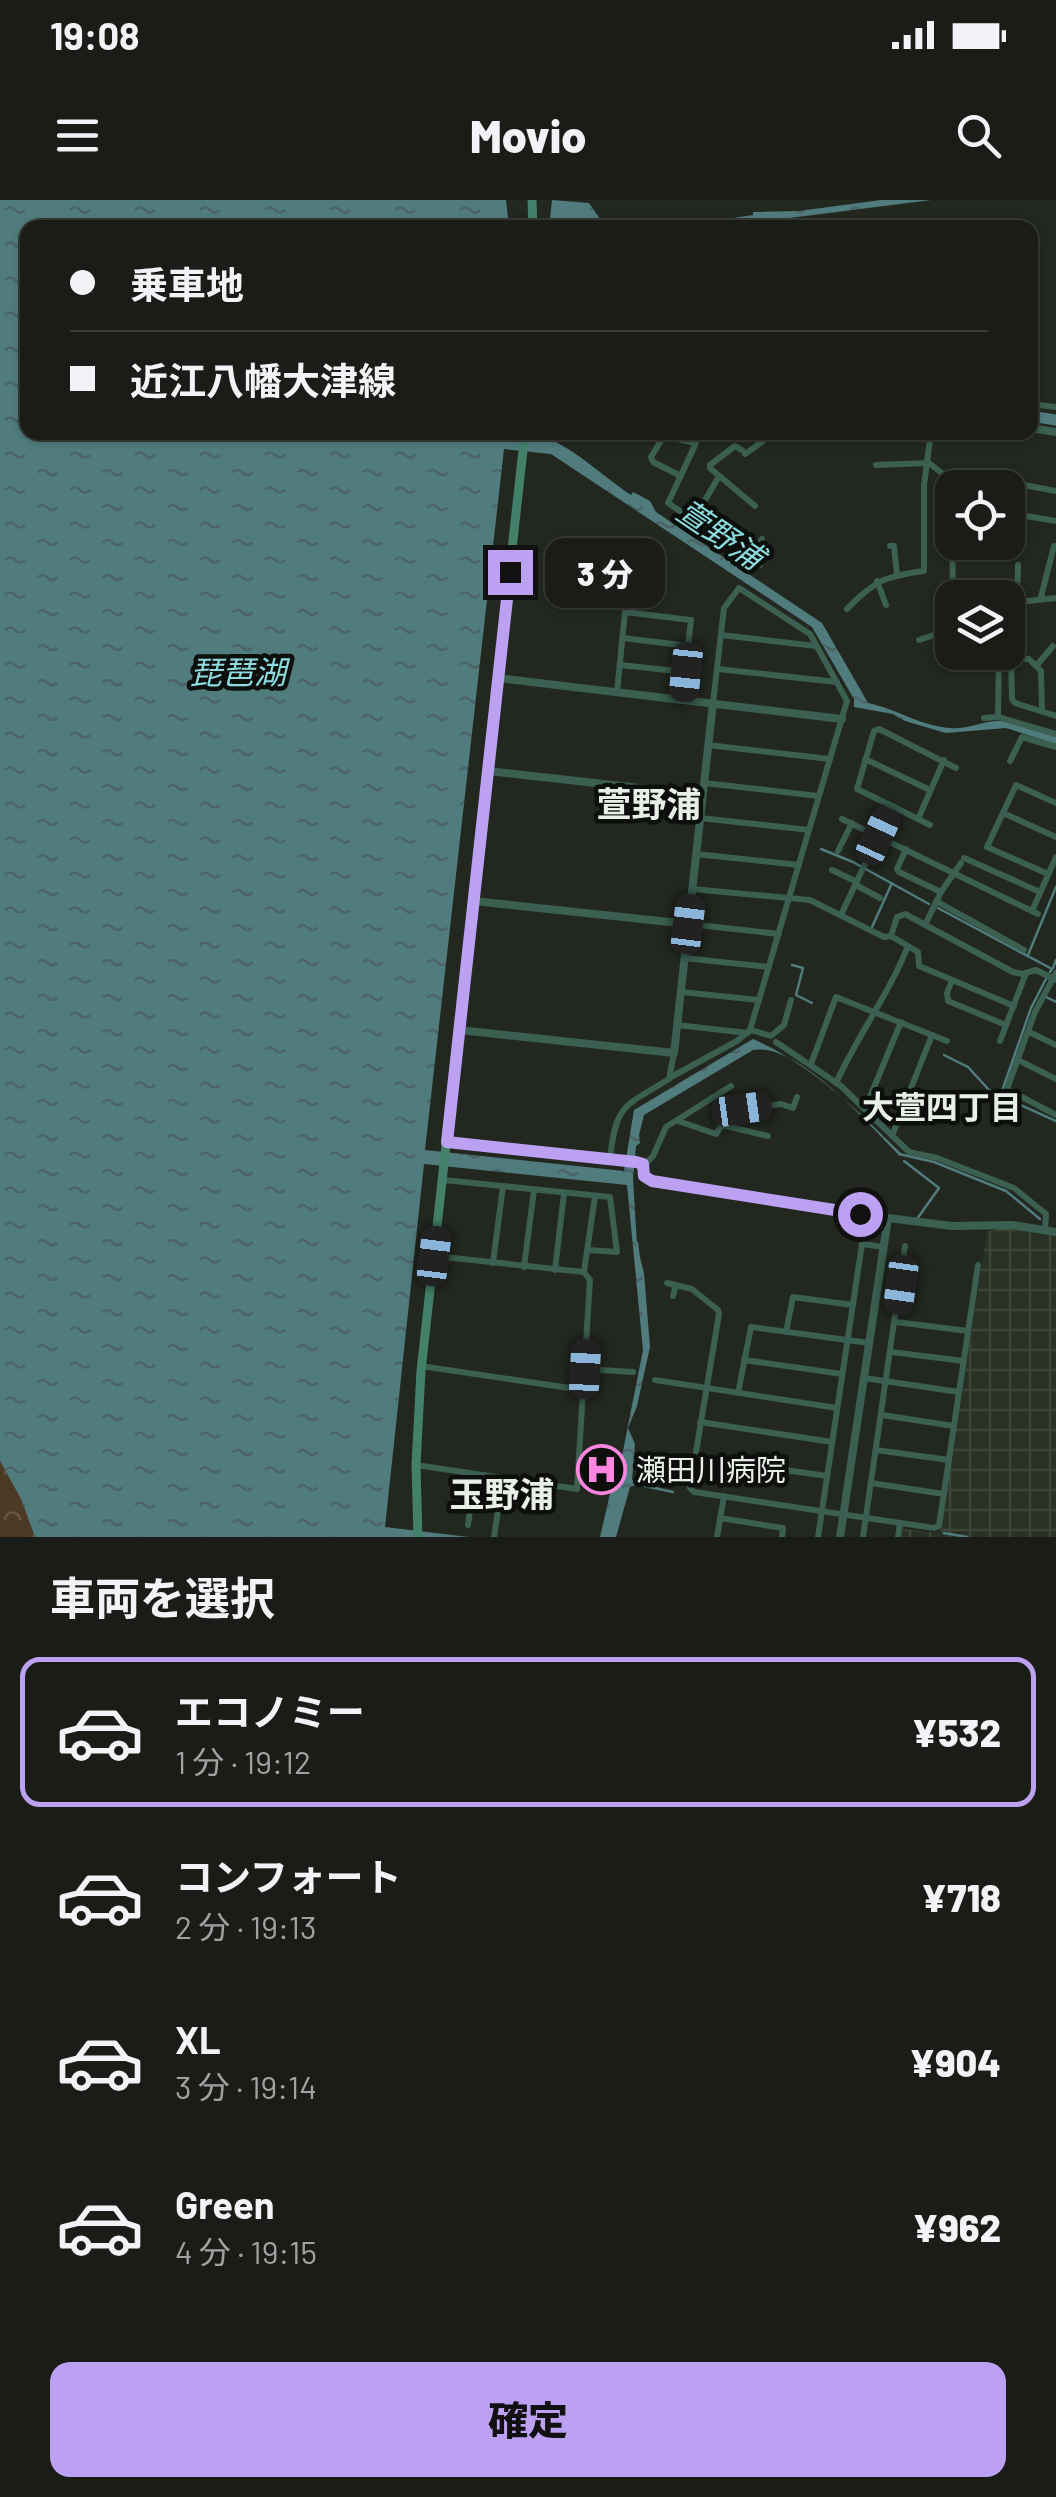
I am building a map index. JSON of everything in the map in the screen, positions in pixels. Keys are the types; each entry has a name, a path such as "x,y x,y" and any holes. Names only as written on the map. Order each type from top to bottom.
{"main road":[{"path":"417,1533 421,1366 524,440"}],"street":[{"path":"660,440 651,456 653,462 680,476"},
{"path":"685,440 696,443 668,503 760,566"},
{"path":"755,506 718,478 710,465 735,446 744,452 764,440"},
{"path":"847,609 877,581 924,570 922,521 930,440"},
{"path":"876,465 928,463 938,470"},
{"path":"694,520 718,478"},
{"path":"1025,485 1056,491"},
{"path":"1025,516 1056,521"},
{"path":"721,539 729,526"},
{"path":"750,559 762,539"},
{"path":"890,546 894,546 896,575"},
{"path":"1040,597 1054,546"},
{"path":"1016,580 1018,565"},
{"path":"877,581 886,605"},
{"path":"610,1159 614,1127 622,1109 749,1032 847,701 810,634 739,588 724,608 671,1077"},
{"path":"1025,600 1056,598"},
{"path":"616,692 626,612 692,620 682,700"},
{"path":"918,640 935,634"},
{"path":"721,635 816,646"},
{"path":"622,638 688,646"},
{"path":"1036,665 1052,645"},
{"path":"1025,659 1041,671 1042,710"},
{"path":"620,665 686,672"},
{"path":"717,669 837,682"},
{"path":"998,717 999,670"},
{"path":"1011,670 1015,703 1056,716"},
{"path":"498,678 842,719"},
{"path":"984,718 998,717 1056,734"},
{"path":"930,825 858,789 874,731 879,729 956,768"},
{"path":"1010,760 1022,737 1056,747"},
{"path":"708,745 830,759"},
{"path":"864,759 930,790"},
{"path":"918,819 944,760"},
{"path":"488,772 702,796"},
{"path":"704,783 820,796"},
{"path":"1048,874 987,847 1016,785 1056,803"},
{"path":"841,915 892,806"},
{"path":"1003,813 1056,838"},
{"path":"700,818 809,830"},
{"path":"842,818 1035,913 1056,857"},
{"path":"838,851 852,824"},
{"path":"906,849 899,872 942,892"},
{"path":"696,854 799,865"},
{"path":"925,925 963,861 1040,892"},
{"path":"832,870 880,898"},
{"path":"692,889 810,900 918,952 918,966 1014,1006"},
{"path":"474,900 778,934"},
{"path":"936,901 1024,950"},
{"path":"891,936 890,931 902,914 1013,972 1034,970 1052,976 1008,1085 1009,1092 1056,1115"},
{"path":"836,1082 852,1047 896,977 908,946"},
{"path":"684,958 769,967"},
{"path":"1000,1041 1026,972"},
{"path":"952,980 948,1001 1006,1024"},
{"path":"680,992 759,1000"},
{"path":"811,1064 836,997 947,1041"},
{"path":"677,1025 771,1036 784,1025 791,1000"},
{"path":"864,1109 901,1022"},
{"path":"459,1030 674,1053"},
{"path":"1028,1032 1056,1045"},
{"path":"892,1136 932,1035"},
{"path":"776,1042 836,1082 909,1152 938,1158 1014,1188 1046,1214 1045,1229"},
{"path":"1018,1060 1056,1079"},
{"path":"446,1145 640,1164 653,1156 666,1127 731,1086"},
{"path":"731,1125 742,1109 780,1104 792,1108 797,1097"},
{"path":"677,1120 716,1134 722,1125 731,1125 768,1136"},
{"path":"640,1164 648,1180 888,1218 952,1226 998,1224 1056,1232"},
{"path":"443,1175 503,1186 610,1197 618,1248 613,1253 588,1250"},
{"path":"494,1263 503,1186"},
{"path":"524,1267 534,1190"},
{"path":"555,1270 564,1193"},
{"path":"416,1465 578,1489 590,1280 584,1272 595,1196"},
{"path":"840,1537 888,1218"},
{"path":"818,1537 862,1244 884,1247"},
{"path":"864,1537 905,1246"},
{"path":"434,1256 584,1272"},
{"path":"673,1296 672,1284 692,1289 718,1310 690,1488 694,1492 938,1528 978,1266"},
{"path":"786,1332 794,1297 852,1306"},
{"path":"896,1322 968,1331"},
{"path":"738,1393 751,1327 869,1343"},
{"path":"891,1352 964,1362"},
{"path":"744,1360 842,1374"},
{"path":"421,1366 584,1390"},
{"path":"585,1369 633,1372"},
{"path":"864,1378 959,1392"},
{"path":"655,1380 837,1408"},
{"path":"882,1415 954,1426"},
{"path":"700,1422 832,1442"},
{"path":"876,1450 949,1460"},
{"path":"696,1457 827,1476"},
{"path":"468,1526 475,1474"},
{"path":"494,1537 503,1478"},
{"path":"872,1483 944,1494"},
{"path":"717,1537 724,1496"},
{"path":"720,1518 783,1528 782,1537"},
{"path":"898,1537 900,1524"}],"shaded area":[{"path":"1000,1228 1056,1235 1056,1537 901,1537 903,1529 940,1533 987,1232"}],"green space":[{"path":"0,1461 21,1499 35,1537 0,1537"}],"water":[{"name":"琵琶湖","path":"0,200 506,200 508,220 20,220 20,440 551,440 631,495 633,492 650,501 656,512 822,623 868,703 939,727 962,728 1004,721 1056,737 1056,744 1006,728 946,733 893,714 854,707 854,699 812,627 551,454 504,449 425,1150 624,1171 634,1110 753,1039 789,1058 753,1050 644,1115 633,1178 650,1347 628,1428 635,1444 632,1480 638,1484 630,1487 616,1537 600,1537 615,1472 620,1466 643,1350 627,1185 424,1164 385,1527 469,1537 35,1537 21,1499 0,1461"},
{"path":"552,200 589,203 600,219 610,220 550,220"},
{"path":"881,200 931,200 773,220 720,220 753,212 799,211"},
{"path":"839,1095 867,1120 902,1154 900,1156"}],"waterway":[{"path":"1038,417 1056,420"},
{"path":"821,849 929,904"},
{"path":"872,927 892,883"},
{"path":"1028,955 1056,887"},
{"path":"938,908 1052,969 1050,972"},
{"path":"1053,968 1056,960"},
{"path":"792,965 803,968 796,995 812,1003"},
{"path":"1001,1094 1031,1008 1046,979"},
{"path":"1044,996 1056,1002"},
{"path":"944,1055 968,1067 990,1091 1056,1121"},
{"path":"899,1154 934,1162 1006,1191 1040,1219"},
{"path":"904,1161 939,1188 917,1219"},
{"path":"637,1243 639,1260"},
{"path":"645,1486 673,1492"},
{"path":"944,1533 967,1537"}],"place":[{"name":"瀬田川病院","path":"601,1469"}],"district":[{"name":"萱野浦","path":"649,803"},
{"name":"大萱四丁目","path":"942,1106"},
{"name":"玉野浦","path":"502,1493"}],"route":[{"path":"510,572 447,1142 636,1162 643,1164 644,1176 652,1181 860,1214"}]}
